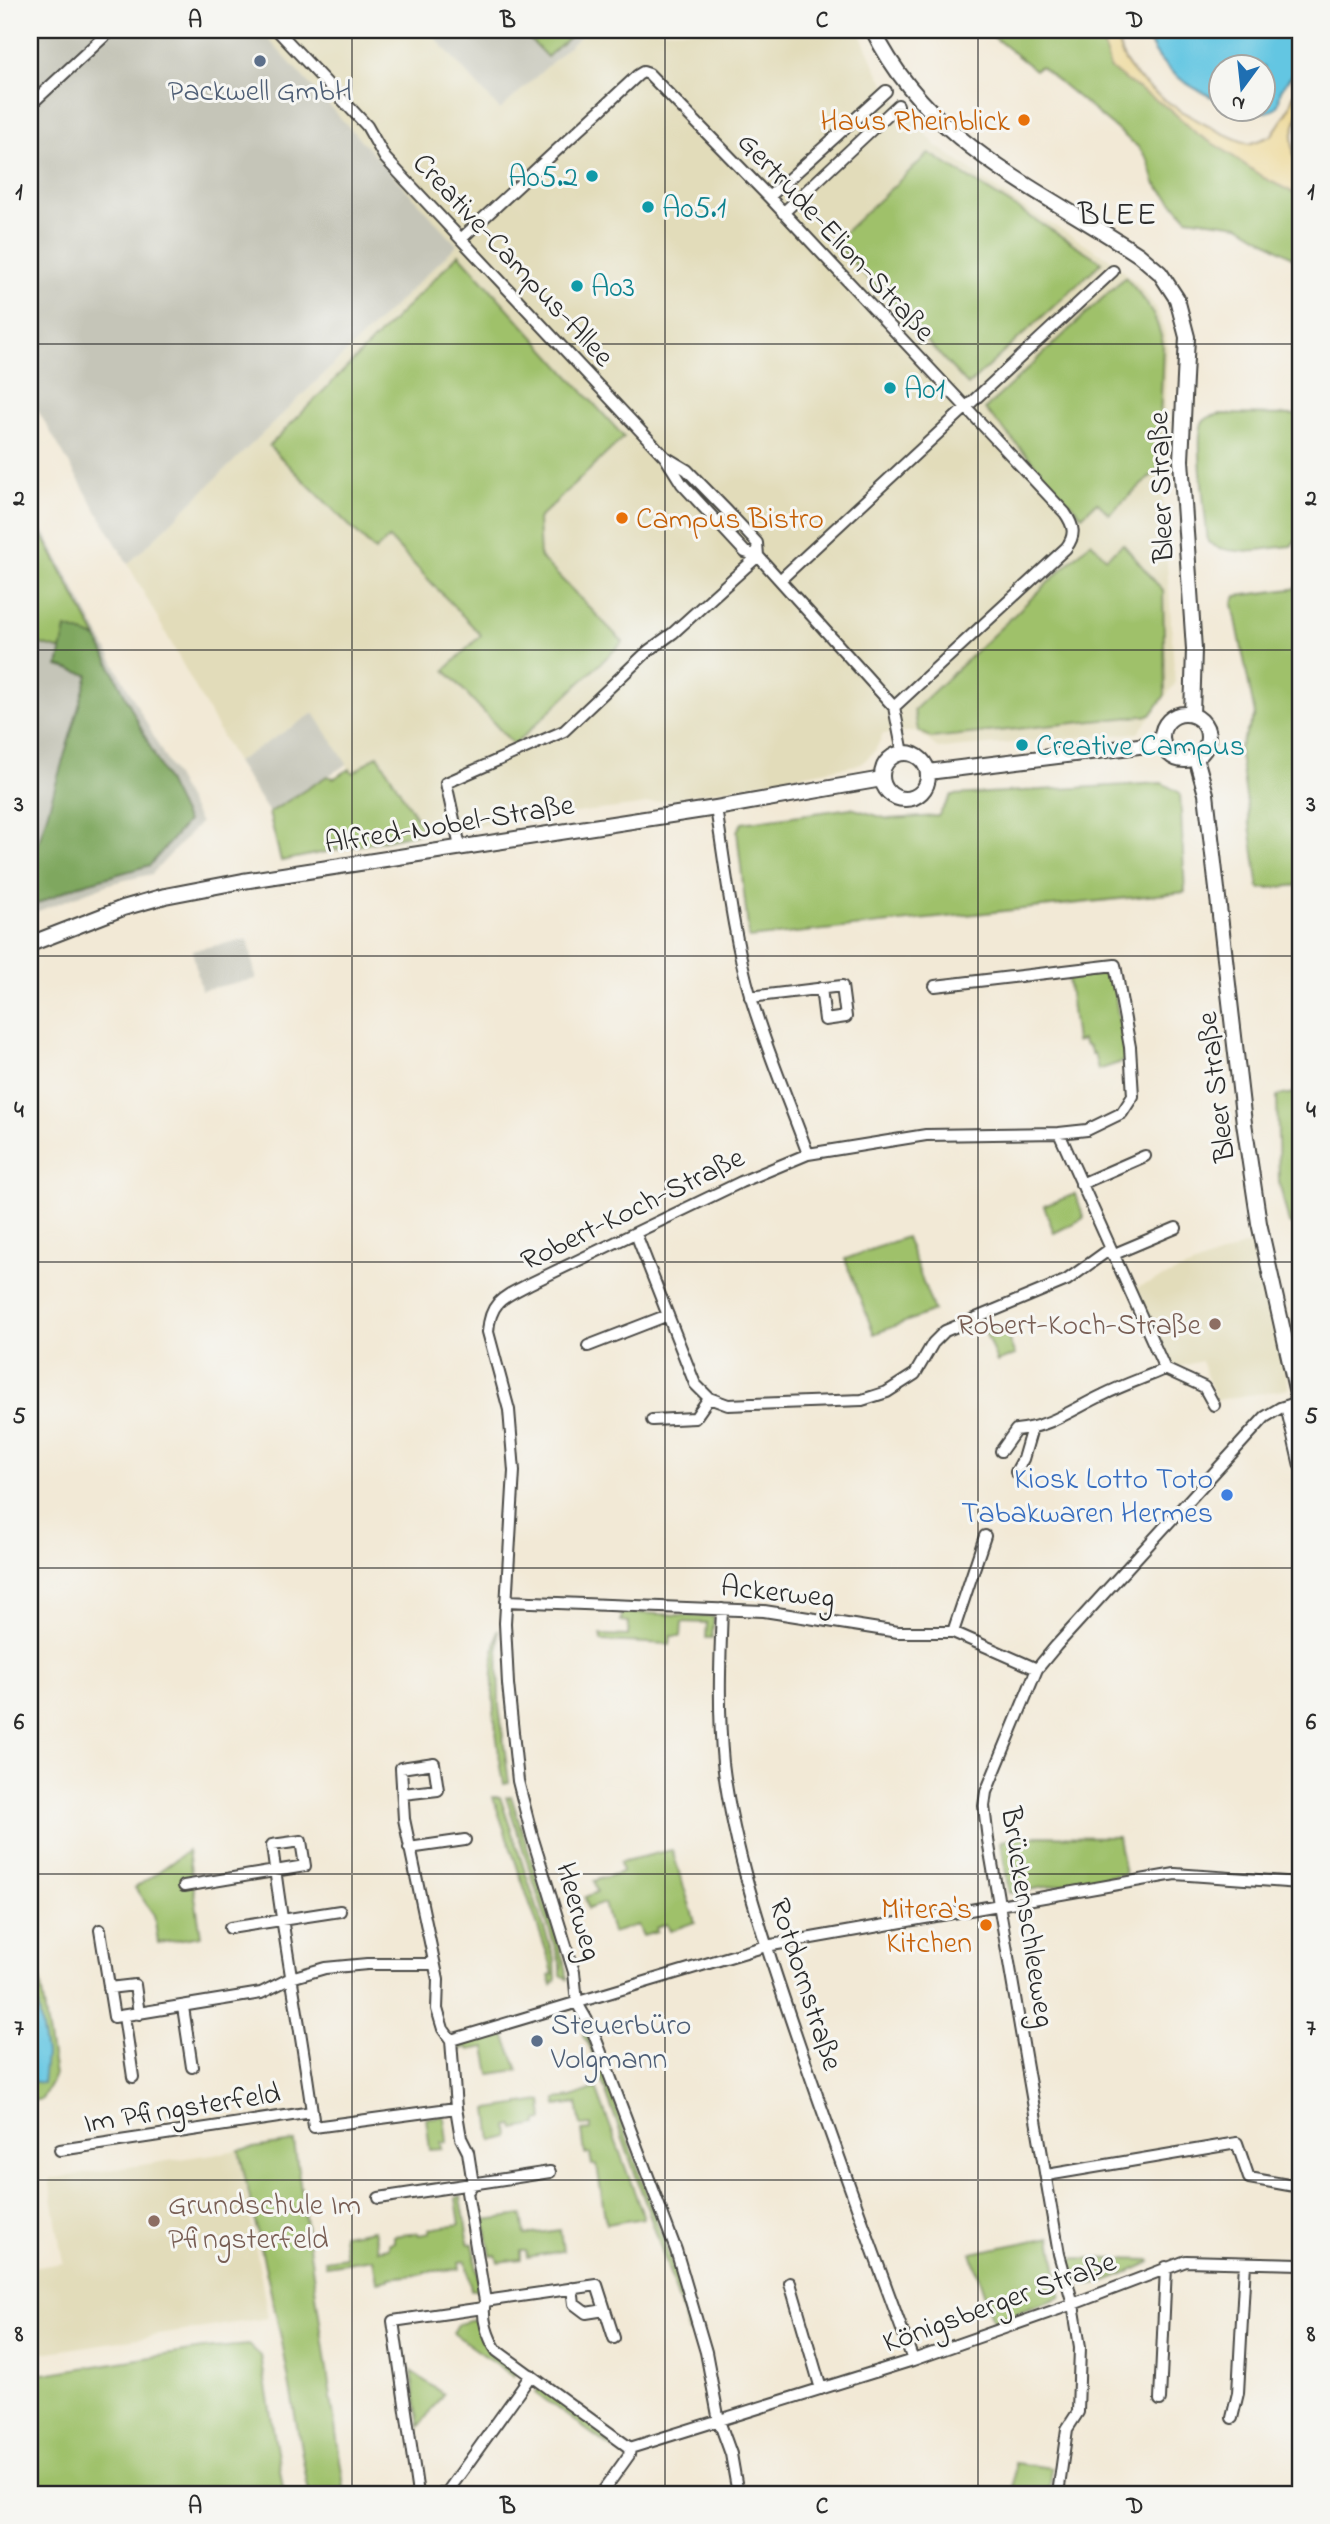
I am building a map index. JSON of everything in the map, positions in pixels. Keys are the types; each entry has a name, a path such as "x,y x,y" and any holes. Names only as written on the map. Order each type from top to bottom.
{"street":[{"path":"30,105 111,30"},
{"name":"Creative-Campus-Allee","path":"277,30 367,126 385,158 665,457 682,484 745,552 758,556 894,706"},
{"name":"Bleer Straße","path":"873,30 910,90 947,129 996,165 1152,265 1177,299 1186,337 1181,460 1194,649 1192,715"},
{"name":"Gertrude-Elion-Straße","path":"461,239 643,72 655,78 769,197 1065,513 1074,531 1072,541 1066,548 894,706"},
{"path":"769,197 886,91"},
{"path":"783,213 898,105"},
{"path":"780,580 1113,271"},
{"path":"460,848 446,783 564,731 648,651 673,634 758,556"},
{"path":"894,706 903,753"},
{"path":"1180,715 1192,715 1205,725 1208,736 1205,748 1196,758 1179,760 1168,753 1163,743 1163,731 1170,720 1180,715"},
{"path":"928,772 1163,743"},
{"path":"903,753 916,756 926,765 928,772 923,791 912,798 893,795 882,779 887,761 903,753"},
{"name":"Bleer Straße","path":"1196,758 1206,794 1244,1123 1259,1223 1295,1405 1300,1466"},
{"name":"Alfred-Nobel-Straße","path":"30,944 100,916 165,896 243,881 716,808 882,779"},
{"path":"716,808 738,943 750,996 808,1154"},
{"name":"Robert-Koch-Straße","path":"489,1320 490,1313 500,1300 729,1187 808,1154 926,1135 1059,1133 1087,1130 1122,1113 1133,1096 1130,1047 1115,964 935,986"},
{"path":"750,996 821,988"},
{"path":"1059,1133 1165,1369 1204,1387 1214,1405"},
{"path":"1081,1184 1145,1156"},
{"path":"636,1234 695,1384 709,1398 729,1405 862,1400 887,1392 915,1374 933,1343 944,1331 1068,1280 1111,1252 1176,1228"},
{"path":"587,1346 668,1315"},
{"name":"Heerweg","path":"489,1320 488,1332 509,1410 514,1471 506,1601 506,1653 518,1781 573,1972 577,2003 592,2029 676,2250 706,2352 719,2421 731,2454 738,2494"},
{"path":"1001,1451 1016,1430 1060,1419 1104,1394 1165,1369"},
{"path":"652,1420 695,1418 709,1398"},
{"name":"Brückenschleeweg","path":"1058,2494 1067,2429 1078,2412 1080,2347 1073,2304 1059,2254 984,1801 1037,1669 1265,1417 1295,1405"},
{"path":"1016,1472 1023,1460 1032,1428"},
{"path":"953,1632 985,1536"},
{"name":"Ackerweg","path":"506,1601 776,1612 898,1632 953,1632 1037,1669"},
{"name":"Rotdornstraße","path":"722,1609 719,1702 723,1763 733,1820 766,1946 913,2360"},
{"path":"403,1794 409,1848 428,1923 433,1964 438,1980 437,2009 443,2029 451,2040 456,2108 461,2137 468,2152 473,2184 467,2192 489,2339 497,2351 630,2448 629,2455 601,2494"},
{"path":"409,1848 465,1840"},
{"path":"184,1886 275,1870 312,2112"},
{"path":"451,2040 766,1946 1175,1874 1300,1883"},
{"path":"230,1928 340,1911"},
{"path":"100,1930 114,2017 261,1993 291,1978 326,1968 367,1964 433,1964"},
{"path":"108,1988 135,1984 139,2014"},
{"path":"183,2007 192,2067"},
{"path":"124,2016 133,2077"},
{"name":"Im Pfingsterfeld","path":"60,2150 312,2112 314,2127 456,2108"},
{"path":"1047,2175 1237,2143 1248,2178 1300,2187"},
{"path":"379,2198 550,2172"},
{"name":"Königsberger Straße","path":"630,2448 913,2360 1186,2261 1300,2264"},
{"path":"1232,2418 1238,2393 1245,2263"},
{"path":"1160,2400 1166,2267"},
{"path":"790,2283 821,2389"},
{"path":"418,2494 393,2321 597,2285 614,2338"},
{"path":"572,2288 574,2304 586,2313 605,2310"},
{"path":"441,2494 448,2491 531,2375"}],"shaded area":[{"path":"30,30 260,30 457,245 128,564 30,397"},
{"name":"Creative Campus","path":"260,30 428,30 500,110 587,30 858,30 880,76 902,107 937,146 1018,204 1107,257 1138,284 1153,303 1162,321 1168,346 1161,470 1175,684 1138,733 939,749 916,731 883,734 875,751 861,764 640,805 425,832 378,756 352,773 314,713 236,762 128,564 457,245"},
{"path":"428,30 587,30 500,110"},
{"path":"30,506 200,823 152,874 112,883 30,914"},
{"path":"314,713 347,764 269,813 236,762"},
{"path":"248,939 256,979 201,990 192,950"},
{"name":"Robert-Koch-Straße","path":"1261,1239 1289,1389 1216,1400 1201,1361 1179,1367 1171,1364 1136,1288"},
{"name":"Grundschule Im Pfingsterfeld","path":"239,2150 268,2318 30,2355 30,2268 63,2263 49,2179"}],"green space":[{"path":"521,30 577,30 547,57"},
{"path":"985,30 1092,30 1104,46 1110,68 1171,110 1196,133 1264,178 1300,196 1300,262 1239,225 1187,218 1155,183 1148,160 1138,147 1040,66 1035,70"},
{"path":"929,153 1102,262 968,385 834,242"},
{"path":"459,254 624,437 538,519 540,557 623,642 514,745 445,670 481,635 389,538 375,551 269,446"},
{"path":"1125,277 1149,307 1163,344 1158,470 1109,514 1097,502 1082,516 985,409"},
{"path":"1221,414 1300,415 1300,535 1291,546 1237,551 1226,550 1208,542 1200,462 1200,432 1206,419"},
{"path":"30,512 97,638 66,628 62,650 30,641"},
{"path":"1091,542 1106,558 1123,544 1163,591 1165,695 1151,715 931,738 918,730 914,710"},
{"path":"1300,588 1300,885 1259,889 1239,748 1255,715 1233,604 1236,596"},
{"path":"66,628 97,638 187,822 150,865 76,886 30,907 30,865 88,675 58,666"},
{"path":"378,755 425,832 281,861 269,813 327,776 334,778 350,769 353,773"},
{"path":"1162,783 1180,793 1185,892 749,938 737,831 742,823 851,808 888,819 938,816 952,795"},
{"path":"1104,973 1113,980 1125,1061 1098,1070 1094,1053 1092,1054 1089,1046 1082,1040 1076,1042 1068,977"},
{"path":"1300,1092 1300,1230 1289,1223 1279,1182 1277,1096"},
{"path":"1075,1194 1084,1218 1054,1233 1044,1206"},
{"path":"906,1237 934,1311 874,1334 845,1259"},
{"path":"999,1326 1003,1336 1007,1335 1015,1355 997,1362 985,1331"},
{"path":"622,1612 714,1617 712,1638 706,1638 707,1623 682,1622 681,1636 671,1636 670,1644 601,1641 601,1635 628,1636 629,1622 621,1621"},
{"path":"498,1630 499,1706 509,1783 504,1784 493,1686"},
{"path":"511,1796 566,1968 567,1979 561,1975 561,1966 506,1797"},
{"path":"493,1797 500,1797 555,1961 556,1979 552,1985 549,1975 553,1974 550,1962"},
{"path":"1028,1836 1118,1837 1125,1874 1009,1893 1001,1841"},
{"path":"672,1850 695,1922 670,1931 667,1924 656,1928 657,1932 643,1936 638,1925 612,1933 604,1903 588,1909 585,1897 597,1892 594,1881 622,1872 620,1862"},
{"path":"188,1851 201,1936 158,1943 154,1915 135,1888"},
{"path":"30,1916 55,2075 42,2099 30,2101"},
{"path":"584,2028 607,2081 696,2332 689,2333 589,2045 583,2036"},
{"path":"502,2029 518,2070 490,2074 485,2047 458,2050 463,2041"},
{"path":"596,2088 644,2218 606,2224 597,2165 592,2165 590,2154 585,2154 582,2131 591,2130 591,2125 581,2126 577,2103 557,2106 556,2099 572,2097"},
{"path":"542,2101 544,2120 538,2121 538,2125 514,2129 513,2125 508,2126 509,2137 492,2141 488,2109"},
{"path":"444,2116 447,2142 441,2143 442,2149 430,2150 426,2118"},
{"path":"294,2142 345,2494 309,2494 282,2342 239,2150"},
{"path":"461,2197 469,2244 473,2244 480,2289 471,2290 466,2261 459,2262 460,2269 424,2272 377,2282 373,2259 326,2266 325,2260 346,2257 343,2235 374,2230 378,2250 389,2248 389,2243 394,2242 394,2236 430,2233 429,2229 460,2224 456,2198"},
{"path":"522,2215 525,2235 560,2230 563,2251 527,2257 526,2251 521,2251 521,2259 498,2262 496,2255 491,2256 484,2220"},
{"path":"1051,2237 1061,2297 993,2321 971,2253"},
{"path":"1076,2258 1151,2262 1111,2279 1088,2284 1079,2283 1072,2276 1070,2261"},
{"path":"473,2320 480,2326 489,2350 517,2371 513,2376 453,2333 458,2324"},
{"path":"249,2345 261,2356 284,2494 30,2494 30,2376 203,2349"},
{"path":"411,2371 443,2394 419,2427"},
{"path":"539,2387 618,2445 614,2450 536,2393"},
{"path":"1015,2463 1052,2468 1049,2494 1014,2494"}],"sand":[{"path":"1092,30 1119,30 1119,46 1126,62 1154,92 1214,129 1249,144 1271,136 1287,113 1296,90 1300,88 1300,107 1292,137 1294,157 1300,168 1300,196 1264,178 1196,133 1171,110 1121,77 1110,68 1104,46"}],"water":[{"path":"1146,30 1300,30 1300,70 1295,71 1283,87 1278,104 1278,52 1208,52 1208,94 1174,74 1150,43"},
{"path":"30,1957 46,2054 43,2083 30,2081"}],"place":[{"name":"Packwell GmbH","path":"260,61"},
{"name":"Haus Rheinblick","path":"1024,120"},
{"name":"A05.2","path":"592,176"},
{"name":"A05.1","path":"648,207"},
{"name":"A03","path":"577,286"},
{"name":"A01","path":"890,388"},
{"name":"Campus Bistro","path":"622,518"},
{"name":"Creative Campus","path":"1022,745"},
{"name":"Robert-Koch-Straße","path":"1215,1324"},
{"name":"Kiosk Lotto Toto Tabakwaren Hermes","path":"1227,1495"},
{"name":"Mitera's Kitchen","path":"986,1925"},
{"name":"Steuerbüro Volgmann","path":"537,2041"},
{"name":"Grundschule Im Pfingsterfeld","path":"154,2221"}],"district":[{"name":"BLEE","path":"1118,213"}]}
